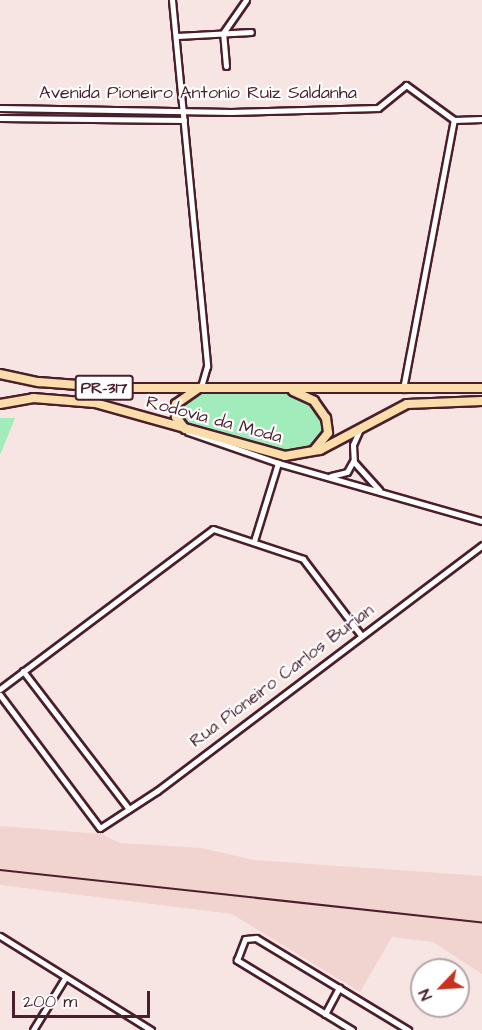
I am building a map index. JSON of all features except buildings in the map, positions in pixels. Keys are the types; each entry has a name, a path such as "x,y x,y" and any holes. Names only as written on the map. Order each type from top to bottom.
{"highway":[{"name":"Rodovia da Moda","path":"0,374 75,386 283,389 482,388"},
{"path":"187,431 176,417 176,404 201,387"},
{"path":"283,389 306,396 326,418 328,434 309,453"},
{"name":"Rodovia da Moda","path":"0,404 33,398 64,399 125,411 265,453 309,453 407,404 482,401"}],"street":[{"path":"172,0 207,366 201,387"},
{"path":"226,66 223,33 246,0"},
{"path":"177,36 252,32"},
{"name":"Avenida Pioneiro Antonio Ruiz Saldanha","path":"0,108 184,108 231,112 378,108 406,85 454,120"},
{"path":"81,107 82,119"},
{"name":"Avenida Pioneiro Antonio Ruiz Saldanha","path":"0,118 184,120"},
{"path":"403,389 454,120 482,119"},
{"path":"326,476 347,472 353,460 353,445 360,428"},
{"path":"187,431 278,464 482,521"},
{"path":"353,460 380,491"},
{"path":"254,541 278,464"},
{"path":"0,689 208,531 217,529 303,559 361,635"},
{"name":"Rua Pioneiro Carlos Burian","path":"0,696 100,828 129,809 482,545"},
{"path":"23,670 129,809"},
{"path":"0,936 152,1030"},
{"path":"352,1030 237,960 245,939 256,938 408,1030"},
{"path":"33,1030 65,978"},
{"path":"325,1014 339,988"}],"shaded area":[{"path":"0,826 101,834 120,843 201,848 254,860 482,876 482,974 470,966 470,958 458,958 433,942 392,937 360,992 232,914 0,885"}],"green space":[{"path":"201,387 283,389 306,396 329,426 309,453 285,456 187,431 175,410"},
{"path":"0,418 15,418 0,455"}],"railway":[{"path":"0,870 482,922"}]}
